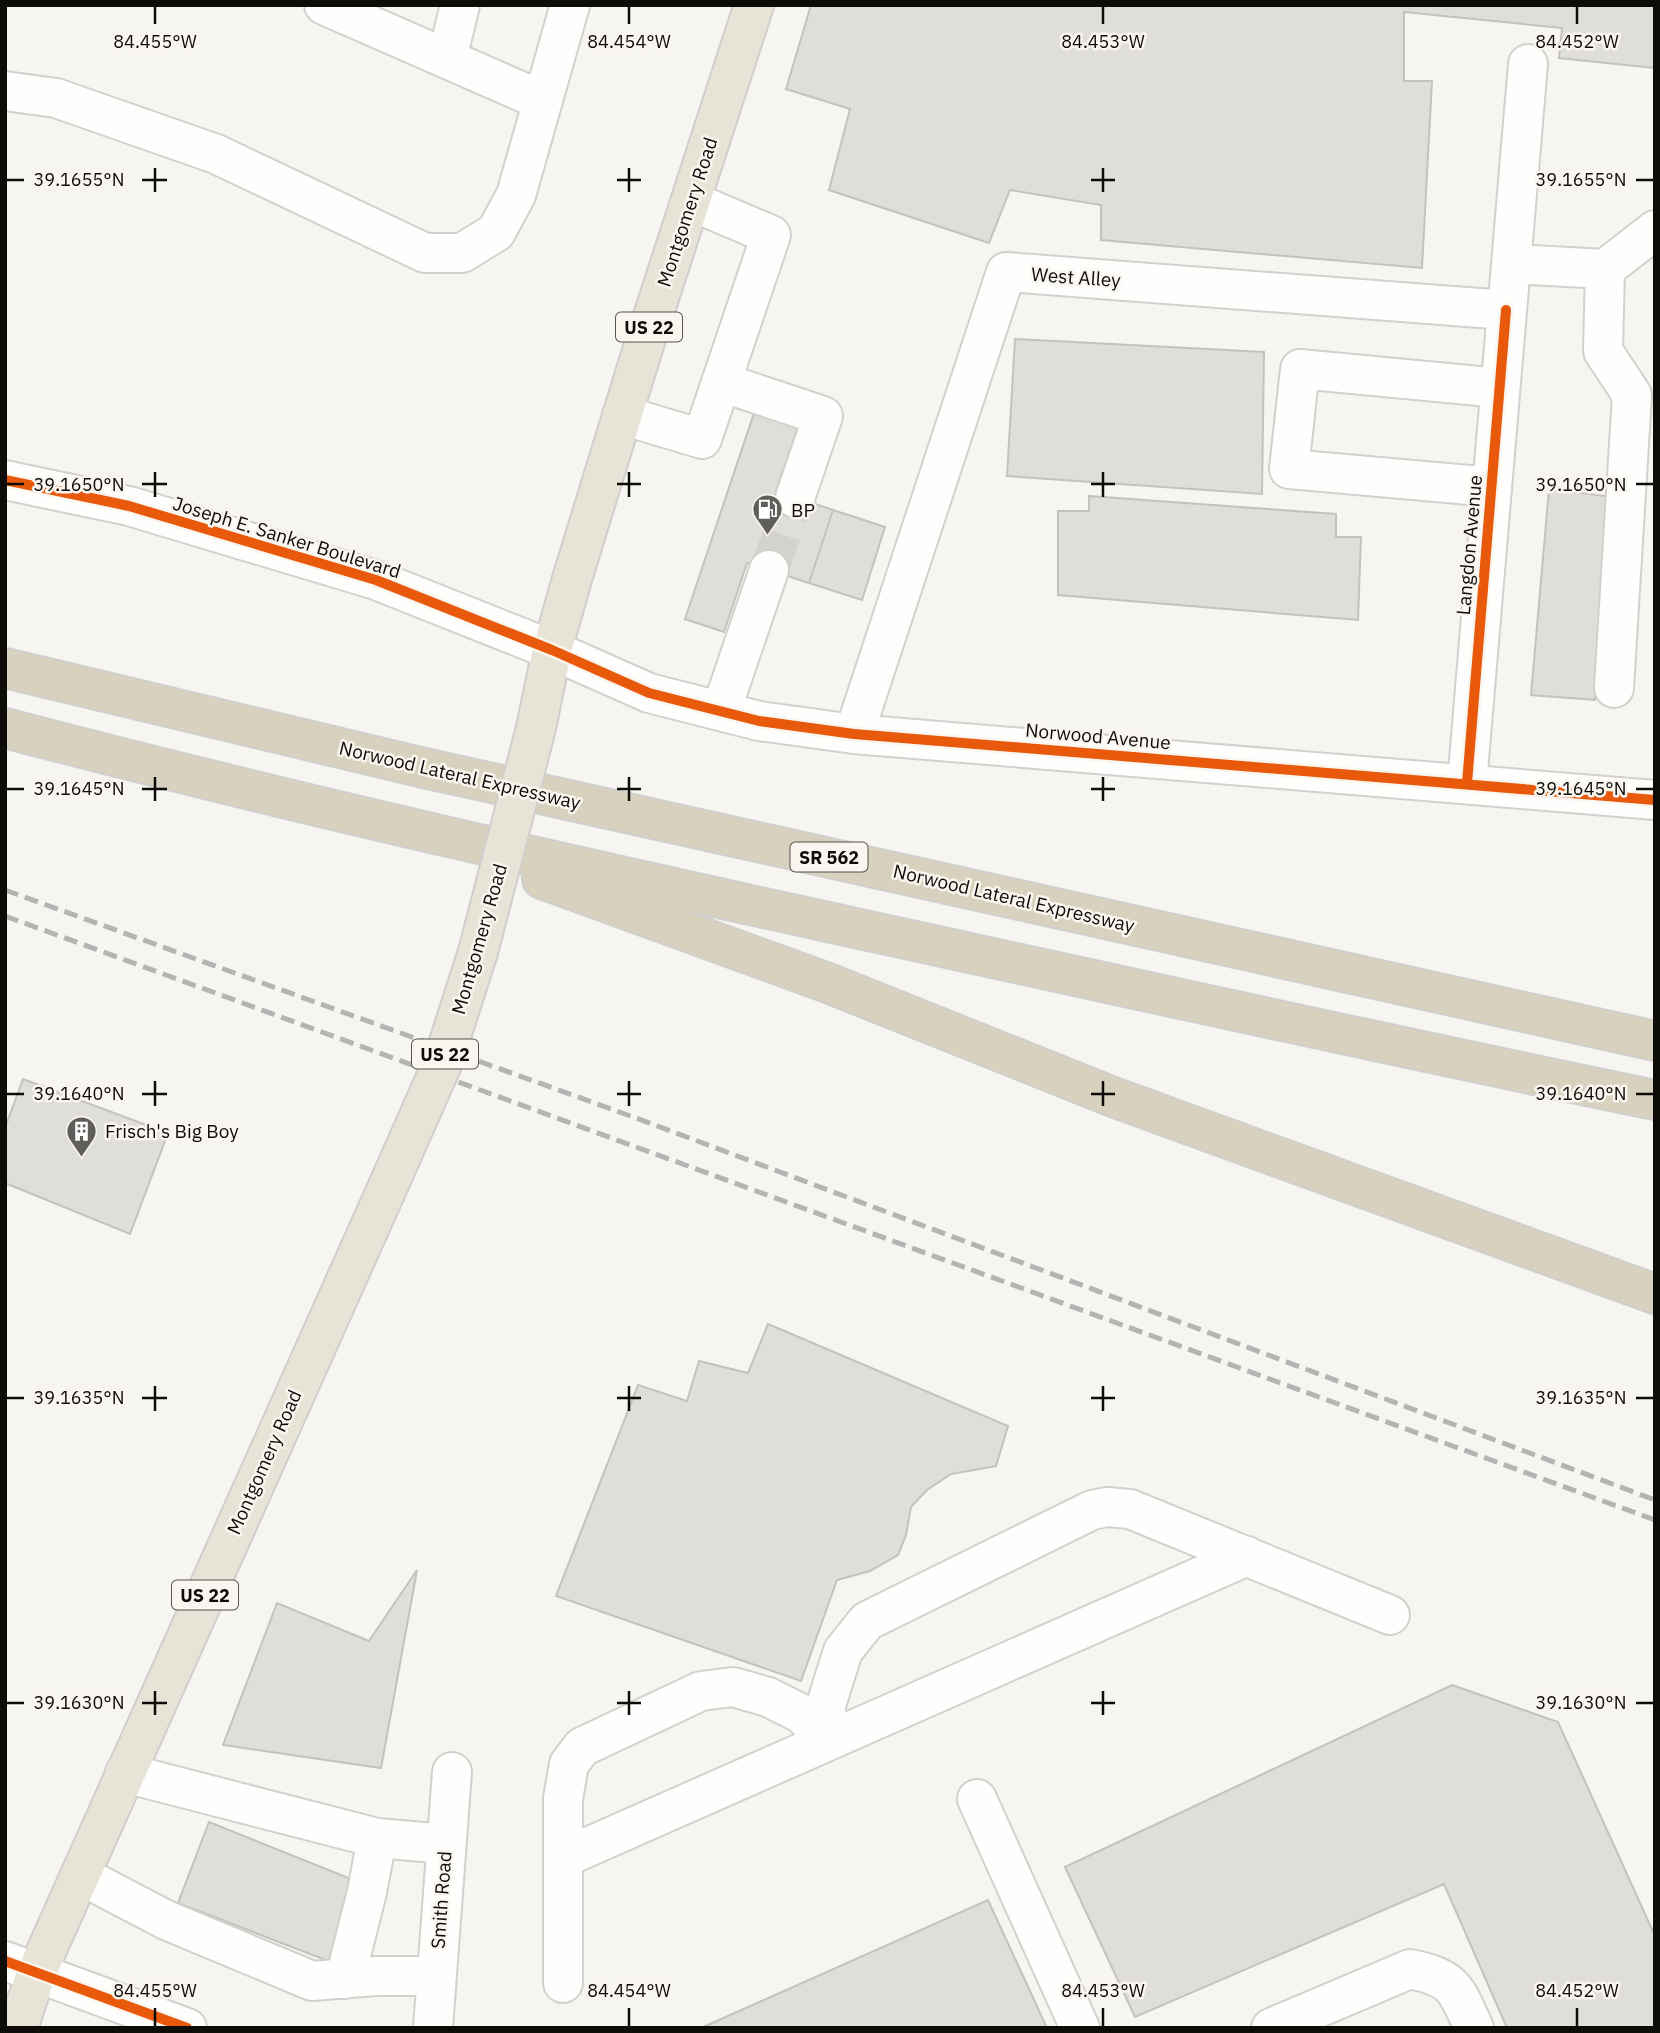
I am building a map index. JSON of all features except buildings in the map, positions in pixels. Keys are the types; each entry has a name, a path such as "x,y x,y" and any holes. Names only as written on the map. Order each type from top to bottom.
{"highway":[{"name":"Norwood Lateral Expressway","path":"5,668 424,768 1655,1041"},
{"path":"5,728 220,784 664,886 1421,1052 1655,1100"},
{"path":"399,826 828,984 1113,1097 1655,1294"}],"main road":[{"name":"Montgomery Road","path":"18,2028 20,1968 80,1875 442,1065 478,952 536,728 552,650 622,415 754,6"}],"street":[{"path":"324,5 543,101"},
{"path":"447,59 460,5"},
{"path":"5,91 55,98 216,154 425,253 463,253 496,232 516,194 570,5"},
{"name":"Langdon Avenue","path":"1467,783 1528,64"},
{"path":"622,415 702,439 771,235 691,201"},
{"path":"1511,264 1605,270 1655,230"},
{"path":"1605,270 1603,351 1632,395 1614,688"},
{"name":"West Alley","path":"854,734 1006,272 1506,310"},
{"path":"1492,487 1289,469 1300,369 1500,388"},
{"path":"721,382 823,416 795,498"},
{"name":"Joseph E. Sanker Boulevard","path":"5,480 129,506 376,580 552,650"},
{"path":"721,711 769,570"},
{"name":"Norwood Avenue","path":"552,650 649,693 759,721 854,734 1655,800"},
{"path":"827,1741 826,1705 843,1651 867,1621 1092,1510 1107,1507 1130,1508 1390,1615"},
{"path":"563,1858 1247,1556"},
{"path":"563,1983 563,1799 569,1765 582,1747 701,1691 733,1687 768,1698 802,1714 827,1741"},
{"name":"Smith Road","path":"433,2028 452,1772"},
{"path":"125,1773 377,1838 446,1844"},
{"path":"976,1799 1080,2028"},
{"path":"345,1979 367,1892 377,1838"},
{"path":"80,1875 166,1920 312,1981 376,1976 435,1976"},
{"path":"20,1968 187,2028"},
{"path":"1271,2028 1410,1969 1434,1973 1456,1988 1474,2028"}],"tunnel":[{"path":"769,570 795,498"}],"railway":[{"path":"5,890 636,1118 1655,1500"},
{"path":"5,916 1655,1520"}],"cycle path":[{"path":"1467,783 1506,310"},
{"path":"5,480 129,506 376,580 552,650 649,693 759,721 854,734 1655,800"},
{"path":"5,1961 187,2028"}],"place":[{"name":"BP","path":"768,537"},
{"name":"Frisch's Big Boy","path":"82,1158"}]}
